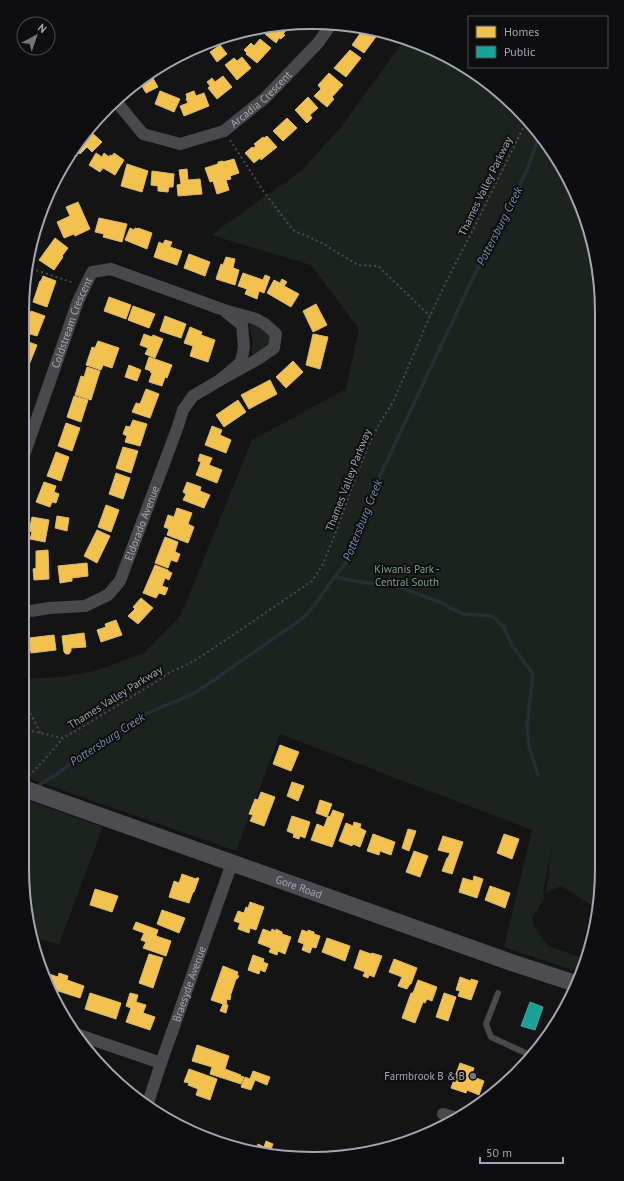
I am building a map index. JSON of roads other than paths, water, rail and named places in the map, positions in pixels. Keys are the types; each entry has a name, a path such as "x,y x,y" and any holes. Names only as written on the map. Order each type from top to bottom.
{"main road":[{"name":"Gore Road","path":"29,786 43,795 571,982"}],"street":[{"name":"Arcadia Crescent","path":"119,105 143,134 180,144 224,131 265,98 318,43 327,30"},
{"name":"Coldstream Crescent","path":"29,441 78,301 92,272 111,269 224,310"},
{"name":"Eldorado Avenue","path":"220,380 241,362 244,347 242,325 224,310"},
{"name":"Eldorado Avenue","path":"29,611 85,606 108,595 120,581 183,410 193,396 258,359 274,348 276,334 265,324 256,319 224,310"},
{"name":"Braesyde Avenue","path":"149,1100 232,863"},
{"path":"84,1037 161,1062"}],"lane":[{"path":"498,993 486,1024 491,1036 527,1054"}],"waterway":[{"name":"Pottersburg Creek","path":"36,787 138,717 195,693 306,616 350,557 377,482 471,282 527,170 538,141"},
{"path":"335,577 366,583 393,585 440,602 462,614 492,616 503,626 512,645 533,674 527,726 529,747 538,775"}],"place":[{"name":"Farmbrook B & B","path":"473,1076"}],"park label":[{"name":"Kiwanis Park - Central South","path":"407,575"}]}
